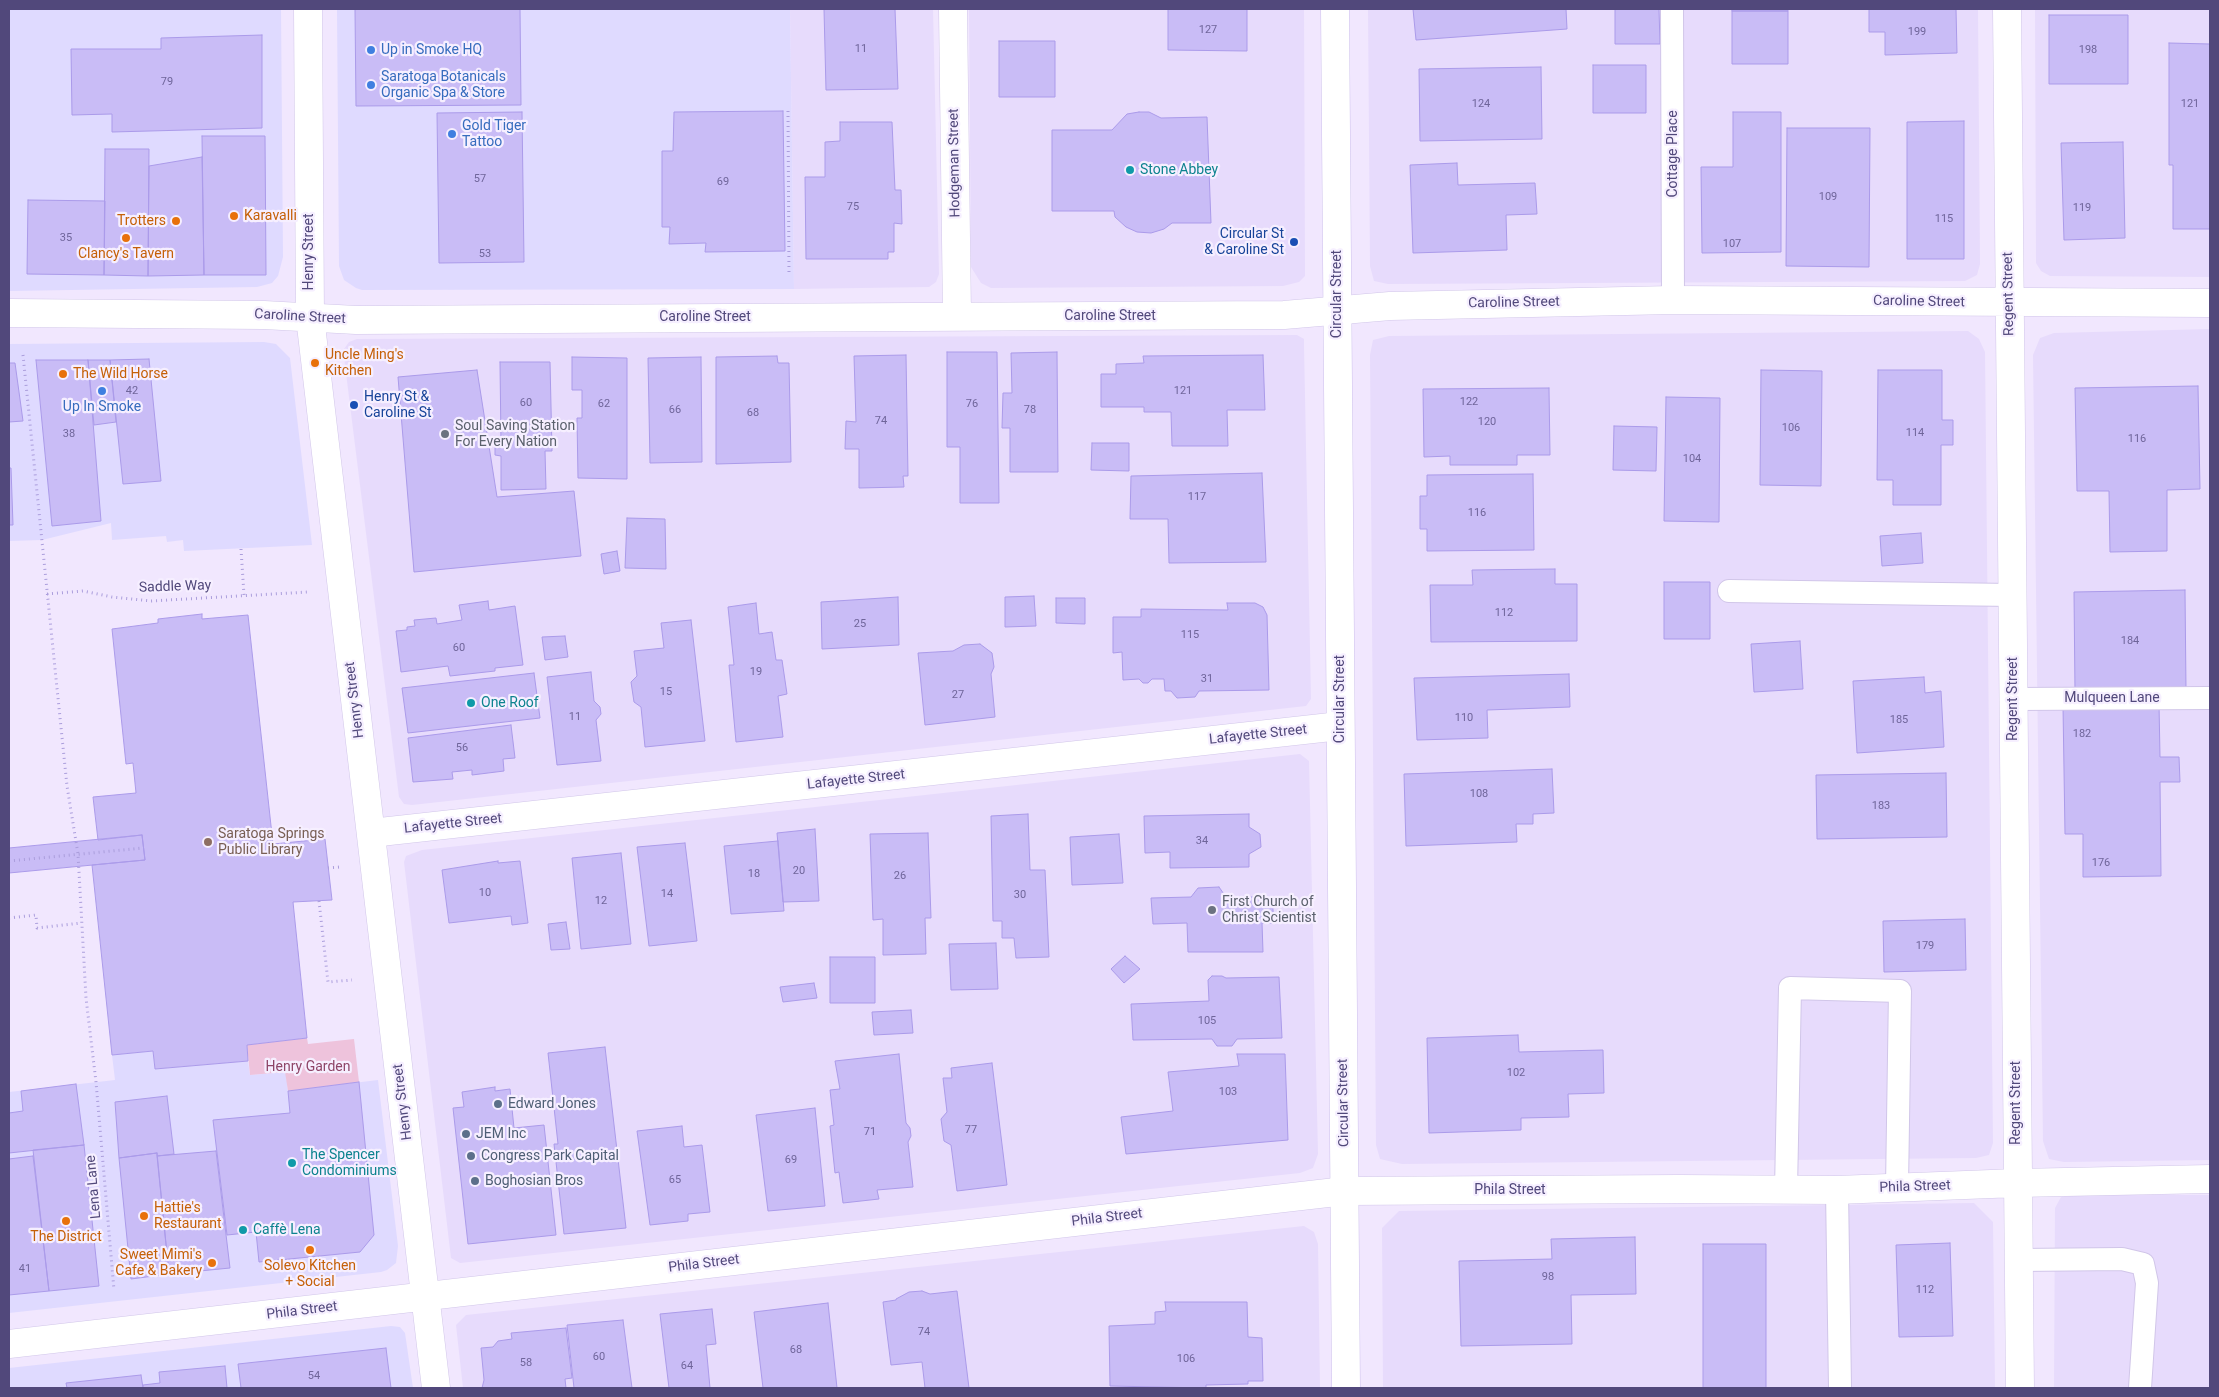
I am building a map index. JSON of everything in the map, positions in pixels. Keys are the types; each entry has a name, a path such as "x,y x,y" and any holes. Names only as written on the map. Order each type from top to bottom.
{"street":[{"name":"Henry Street","path":"308,9 310,317 436,1388"},
{"name":"Hodgeman Street","path":"953,9 957,316"},
{"name":"Circular Street","path":"1335,9 1346,1388"},
{"name":"Regent Street","path":"2006,9 2020,1388"},
{"name":"Caroline Street","path":"9,313 264,315 356,320 1284,315 1390,306 1673,300 2210,303"},
{"name":"Lafayette Street","path":"371,833 1340,726"},
{"name":"Phila Street","path":"9,1344 1345,1191 1837,1190 2017,1183 2210,1179"}],"lane":[{"name":"Cottage Place","path":"1672,9 1673,300"},
{"path":"1729,591 2012,595"},
{"name":"Mulqueen Lane","path":"2013,699 2210,698"},
{"path":"1786,1190 1790,988 1900,991 1897,1188"},
{"path":"1837,1190 1840,1388"},
{"path":"2018,1260 2122,1258 2143,1264 2147,1283 2140,1388"}],"path":[{"path":"788,111 790,275"},
{"name":"Lena Lane","path":"23,355 67,786 78,854 88,1019 96,1082 114,1290"},
{"path":"241,549 244,595"},
{"name":"Saddle Way","path":"47,594 83,591 112,597 151,601 309,592"},
{"path":"9,861 143,848"},
{"path":"328,868 342,867"},
{"path":"319,901 328,982 355,980"},
{"path":"9,918 36,915 37,928 82,923"}],"shaded area":[{"path":"9,9 281,9 283,257 278,276 272,283 257,287 9,291"},
{"path":"337,9 790,9 794,289 362,290 356,288 344,280 339,266"},
{"path":"790,9 933,9 939,274 936,282 929,287 794,289"},
{"path":"969,9 1304,9 1305,276 1299,282 1283,286 991,288 981,283 971,267"},
{"path":"1368,9 1978,9 1980,264 1977,275 1965,281 1388,284 1374,281 1370,266"},
{"path":"2035,9 2210,9 2210,277 2050,276 2041,271 2036,263"},
{"path":"2210,329 2210,1160 2064,1162 2049,1159 2043,1141 2033,355 2040,338 2054,333"},
{"path":"1968,331 1979,339 1985,352 1993,1143 1989,1155 1976,1158 1402,1164 1380,1159 1376,1145 1370,355 1373,340 1389,336"},
{"path":"1297,335 1304,339 1311,699 1306,706 412,805 404,804 399,797 344,357 344,349 349,342 357,339"},
{"path":"264,342 276,344 290,358 312,545 184,551 183,540 167,542 166,536 112,540 111,523 42,540 9,541 9,344"},
{"path":"1300,754 1309,761 1318,1154 1313,1168 1300,1173 460,1263 451,1258 404,862 406,856 422,850"},
{"path":"153,1051 155,1069 248,1061 250,1075 286,1072 288,1091 378,1080 398,1246 396,1263 381,1272 9,1313 9,1092 115,1080 112,1055"},
{"path":"2082,1194 2210,1195 2210,1388 2054,1388 2055,1208 2061,1197"},
{"path":"1974,1203 1993,1222 1995,1388 1383,1388 1382,1228 1399,1211"},
{"path":"1304,1226 1314,1232 1318,1244 1320,1388 463,1388 456,1325 466,1315"},
{"path":"391,1326 400,1327 405,1333 413,1388 9,1388 9,1368"}],"green space":[{"name":"Henry Garden","path":"307,1038 308,1044 354,1039 359,1082 288,1091 285,1072 250,1075 247,1045"}],"building":[{"path":"355,9 520,9 521,105 356,106"},
{"path":"824,9 895,9 898,89 826,90"},
{"path":"1168,9 1247,9 1247,51 1168,50"},
{"path":"1413,9 1566,9 1567,29 1416,40"},
{"path":"1615,9 1659,9 1660,44 1615,44"},
{"path":"1732,9 1788,9 1788,11 1732,11"},
{"path":"1869,9 1956,9 1957,53 1885,55 1885,32 1869,32"},
{"path":"1732,11 1788,11 1788,64 1732,64"},
{"path":"2049,15 2128,15 2128,84 2049,84"},
{"path":"262,35 262,128 112,132 112,114 72,115 71,49 161,49 161,38"},
{"path":"999,41 1055,41 1055,97 999,97"},
{"path":"2169,43 2210,44 2210,229 2173,229 2173,165 2169,165"},
{"path":"1593,65 1646,65 1646,113 1593,113"},
{"path":"1541,67 1542,139 1420,141 1419,69"},
{"path":"783,111 785,251 705,252 706,243 669,244 670,227 662,227 662,151 673,151 674,112"},
{"path":"522,112 524,262 439,263 437,113"},
{"name":"Stone Abbey","path":"1149,112 1161,118 1207,117 1211,223 1172,223 1164,229 1151,233 1137,232 1126,227 1115,217 1114,211 1052,211 1052,130 1112,130 1127,114"},
{"path":"1733,112 1781,112 1781,252 1702,253 1701,167 1733,167"},
{"path":"1964,121 1964,259 1907,259 1907,122"},
{"path":"840,122 892,122 895,190 901,190 902,224 894,223 894,252 888,252 888,259 806,259 805,177 825,177 825,142 840,141"},
{"path":"1787,128 1870,128 1869,267 1786,266"},
{"name":"Karavalli","path":"202,136 265,136 266,275 204,275"},
{"path":"2123,142 2125,238 2064,240 2061,143"},
{"name":"Clancy's Tavern","path":"105,149 149,149 148,276 104,275"},
{"name":"Trotters","path":"202,157 204,275 148,276 149,166"},
{"path":"1457,163 1458,185 1535,183 1537,214 1506,215 1507,250 1413,253 1410,165"},
{"path":"28,200 105,201 104,275 27,274"},
{"path":"947,352 997,352 999,503 960,503 960,447 947,447"},
{"path":"1057,352 1058,472 1010,472 1010,428 1002,428 1003,393 1012,393 1011,353"},
{"path":"906,355 908,476 903,476 904,487 859,488 859,449 845,449 846,421 856,422 854,356"},
{"path":"1263,355 1265,410 1227,410 1228,446 1172,446 1171,412 1144,412 1144,407 1101,407 1101,374 1116,374 1116,364 1144,363 1143,356"},
{"path":"777,356 778,363 789,363 791,462 716,464 716,357"},
{"path":"572,357 627,358 627,479 578,478 577,418 582,418 582,390 572,390"},
{"path":"701,357 702,462 650,463 648,358"},
{"path":"149,359 161,481 123,484 110,360"},
{"path":"36,360 88,360 101,521 52,526"},
{"name":"Up In Smoke","path":"88,360 110,360 116,422 94,425"},
{"path":"500,362 550,362 552,451 545,451 546,489 501,490 501,456 495,455 495,443 501,443"},
{"path":"9,363 15,363 23,421 9,422"},
{"name":"Soul Saving Station For Every Nation","path":"477,370 497,497 574,491 581,556 414,572 398,377"},
{"path":"1761,370 1822,371 1821,486 1760,485"},
{"path":"1878,370 1942,370 1942,420 1953,420 1953,445 1941,445 1941,505 1893,505 1893,480 1877,480"},
{"path":"2198,386 2200,489 2167,490 2167,551 2110,552 2109,491 2077,491 2075,388"},
{"path":"1549,388 1550,455 1517,455 1517,465 1450,465 1450,456 1424,457 1423,389"},
{"path":"1666,397 1720,398 1719,522 1664,521"},
{"path":"1614,426 1657,427 1656,471 1613,470"},
{"path":"1092,443 1129,443 1129,471 1091,470"},
{"path":"9,468 11,468 13,525 9,525"},
{"path":"1262,473 1266,562 1169,563 1168,519 1130,519 1131,476"},
{"path":"1533,474 1534,550 1427,551 1427,529 1420,529 1420,496 1427,496 1427,475"},
{"path":"627,518 665,519 666,569 625,568"},
{"path":"1921,533 1923,563 1882,566 1880,536"},
{"path":"617,551 620,571 604,574 601,554"},
{"path":"1555,569 1555,584 1577,584 1577,641 1431,642 1430,585 1473,585 1472,570"},
{"path":"1664,582 1710,582 1710,639 1664,639"},
{"path":"2185,590 2186,690 2075,692 2074,592"},
{"path":"1034,596 1036,626 1005,627 1005,597"},
{"path":"898,597 899,645 822,649 821,602"},
{"path":"1056,598 1085,598 1085,624 1056,623"},
{"path":"488,601 489,610 515,606 523,665 495,668 495,671 450,676 448,666 401,672 396,631 407,630 407,627 415,626 414,620 436,618 437,624 462,620 459,605"},
{"path":"756,603 759,634 772,632 776,660 782,660 787,694 778,696 783,737 736,742 729,665 734,665 728,607"},
{"path":"1227,603 1255,603 1263,607 1267,615 1269,690 1199,691 1195,697 1177,698 1171,691 1165,691 1164,679 1152,679 1148,683 1143,683 1139,679 1123,680 1122,652 1113,653 1113,617 1141,617 1141,609 1228,610"},
{"name":"Saratoga Springs Public Library","path":"202,614 202,619 248,615 273,844 325,839 332,900 293,902 307,1038 247,1045 248,1061 155,1069 153,1051 112,1055 92,865 145,860 142,835 98,840 93,797 136,793 133,763 126,764 112,629 158,623 158,619"},
{"path":"691,620 705,741 645,747 641,707 634,702 631,682 637,676 634,651 664,648 661,623"},
{"path":"565,636 568,657 545,660 542,637"},
{"path":"1800,641 1803,689 1754,692 1751,644"},
{"path":"980,644 992,653 994,667 991,674 995,717 925,725 918,653 953,651 964,645"},
{"path":"591,672 594,701 600,707 601,714 596,720 601,761 557,765 547,677"},
{"name":"One Roof","path":"534,673 540,718 408,733 402,688"},
{"path":"1569,674 1570,707 1487,710 1488,738 1417,740 1414,678"},
{"path":"1924,677 1925,693 1941,691 1944,747 1857,753 1853,681"},
{"path":"2159,704 2160,757 2179,757 2180,782 2160,782 2161,876 2083,877 2083,834 2065,834 2063,706"},
{"path":"511,725 515,758 503,759 504,771 472,775 472,770 452,772 453,779 413,782 408,738"},
{"path":"1552,769 1554,813 1533,814 1533,824 1516,824 1517,842 1406,846 1404,774"},
{"path":"1946,773 1947,837 1817,839 1816,775"},
{"path":"1028,814 1030,870 1045,870 1049,957 1016,958 1014,938 1002,938 1002,921 993,921 991,816"},
{"path":"1249,814 1249,827 1260,834 1261,847 1249,854 1249,867 1170,868 1170,852 1145,853 1144,816"},
{"path":"815,829 819,901 783,902 777,833"},
{"path":"928,833 931,918 925,918 926,954 883,955 883,919 873,920 870,834"},
{"path":"1119,834 1123,883 1072,885 1070,837"},
{"path":"142,835 145,860 9,873 9,848"},
{"path":"778,841 784,911 731,914 724,846"},
{"path":"685,843 697,941 649,946 637,847"},
{"path":"621,853 631,944 581,949 572,858"},
{"path":"498,861 498,863 520,861 528,923 512,925 511,916 449,923 442,870"},
{"name":"First Church of Christ Scientist","path":"1219,887 1226,897 1272,897 1274,923 1262,923 1263,952 1188,952 1187,923 1153,924 1151,898 1191,897 1198,888"},
{"path":"1965,919 1966,970 1884,972 1883,921"},
{"path":"566,922 570,949 551,950 548,924"},
{"path":"996,943 998,989 951,990 949,944"},
{"path":"1125,956 1140,969 1124,983 1111,969"},
{"path":"830,957 875,957 875,1003 830,1003"},
{"path":"1212,976 1226,978 1279,977 1282,1038 1237,1039 1232,1046 1217,1046 1212,1039 1133,1040 1131,1004 1209,1001 1208,980"},
{"path":"814,983 817,998 783,1002 780,987"},
{"path":"911,1010 913,1033 874,1035 872,1012"},
{"path":"1518,1035 1519,1052 1603,1050 1604,1093 1568,1094 1569,1117 1521,1118 1521,1130 1429,1133 1427,1038"},
{"path":"605,1047 626,1228 564,1234 554,1144 558,1144 548,1053"},
{"path":"899,1054 906,1123 910,1128 911,1136 908,1142 913,1187 877,1190 879,1199 843,1203 839,1172 835,1173 830,1126 834,1125 830,1090 840,1089 835,1061"},
{"path":"1237,1054 1285,1054 1288,1140 1126,1154 1121,1117 1173,1111 1168,1072 1239,1066"},
{"path":"992,1063 1007,1185 957,1191 951,1145 944,1141 941,1119 947,1112 943,1078 952,1078 951,1068"},
{"name":"The Spencer Condominiums","path":"359,1082 374,1235 360,1252 259,1262 256,1232 227,1235 213,1120 290,1113 288,1091"},
{"path":"76,1084 84,1145 9,1153 9,1113 23,1111 21,1091"},
{"path":"495,1087 495,1091 510,1089 514,1128 544,1125 556,1235 468,1244 453,1108 464,1107 462,1092"},
{"path":"167,1096 174,1154 157,1156 157,1153 119,1158 115,1102"},
{"path":"815,1108 825,1206 768,1211 756,1115"},
{"path":"682,1126 684,1147 702,1145 710,1212 688,1214 688,1221 650,1225 637,1131"},
{"name":"The District","path":"84,1145 99,1286 49,1291 33,1150"},
{"path":"216,1151 230,1268 169,1274 157,1156"},
{"name":"Hattie's Restaurant","path":"157,1153 169,1274 131,1279 119,1158"},
{"path":"33,1156 49,1291 9,1295 9,1159"},
{"path":"1635,1237 1636,1294 1571,1295 1572,1344 1461,1346 1459,1261 1552,1259 1551,1239"},
{"path":"1950,1243 1953,1336 1899,1337 1896,1245"},
{"path":"1703,1244 1766,1244 1766,1388 1703,1388"},
{"path":"922,1291 930,1294 957,1291 969,1388 925,1388 922,1362 891,1365 883,1302 896,1300 909,1292"},
{"path":"1165,1302 1247,1302 1248,1337 1262,1338 1263,1381 1248,1381 1248,1384 1206,1385 1206,1388 1110,1386 1109,1326 1155,1324 1155,1312 1166,1311"},
{"path":"828,1303 837,1388 763,1388 754,1312"},
{"path":"712,1309 716,1344 706,1345 710,1388 669,1388 660,1314"},
{"path":"623,1320 632,1388 574,1388 567,1325"},
{"path":"566,1328 572,1378 565,1379 566,1388 482,1388 484,1380 481,1348 493,1347 498,1341 512,1339 511,1333"},
{"path":"386,1348 391,1388 241,1388 238,1364"},
{"path":"225,1366 227,1388 143,1388 143,1385 160,1383 159,1372"},
{"path":"141,1375 143,1388 67,1388 66,1383"}],"place":[{"name":"Up in Smoke HQ","path":"371,50"},
{"name":"Saratoga Botanicals Organic Spa & Store","path":"371,85"},
{"name":"Gold Tiger Tattoo","path":"452,134"},
{"name":"Stone Abbey","path":"1130,170"},
{"name":"Karavalli","path":"234,216"},
{"name":"Trotters","path":"176,221"},
{"name":"Clancy's Tavern","path":"126,238"},
{"name":"Circular St & Caroline St","path":"1294,242"},
{"name":"Uncle Ming's Kitchen","path":"315,363"},
{"name":"The Wild Horse","path":"63,374"},
{"name":"Up In Smoke","path":"102,391"},
{"name":"Henry St & Caroline St","path":"354,405"},
{"name":"Soul Saving Station For Every Nation","path":"445,434"},
{"name":"One Roof","path":"471,703"},
{"name":"Saratoga Springs Public Library","path":"208,842"},
{"name":"First Church of Christ Scientist","path":"1212,910"},
{"name":"Edward Jones","path":"498,1104"},
{"name":"JEM Inc","path":"466,1134"},
{"name":"Congress Park Capital","path":"471,1156"},
{"name":"The Spencer Condominiums","path":"292,1163"},
{"name":"Boghosian Bros","path":"475,1181"},
{"name":"Hattie's Restaurant","path":"144,1216"},
{"name":"The District","path":"66,1221"},
{"name":"Caffè Lena","path":"243,1230"},
{"name":"Solevo Kitchen + Social","path":"310,1250"},
{"name":"Sweet Mimi's Cafe & Bakery","path":"212,1263"}]}
